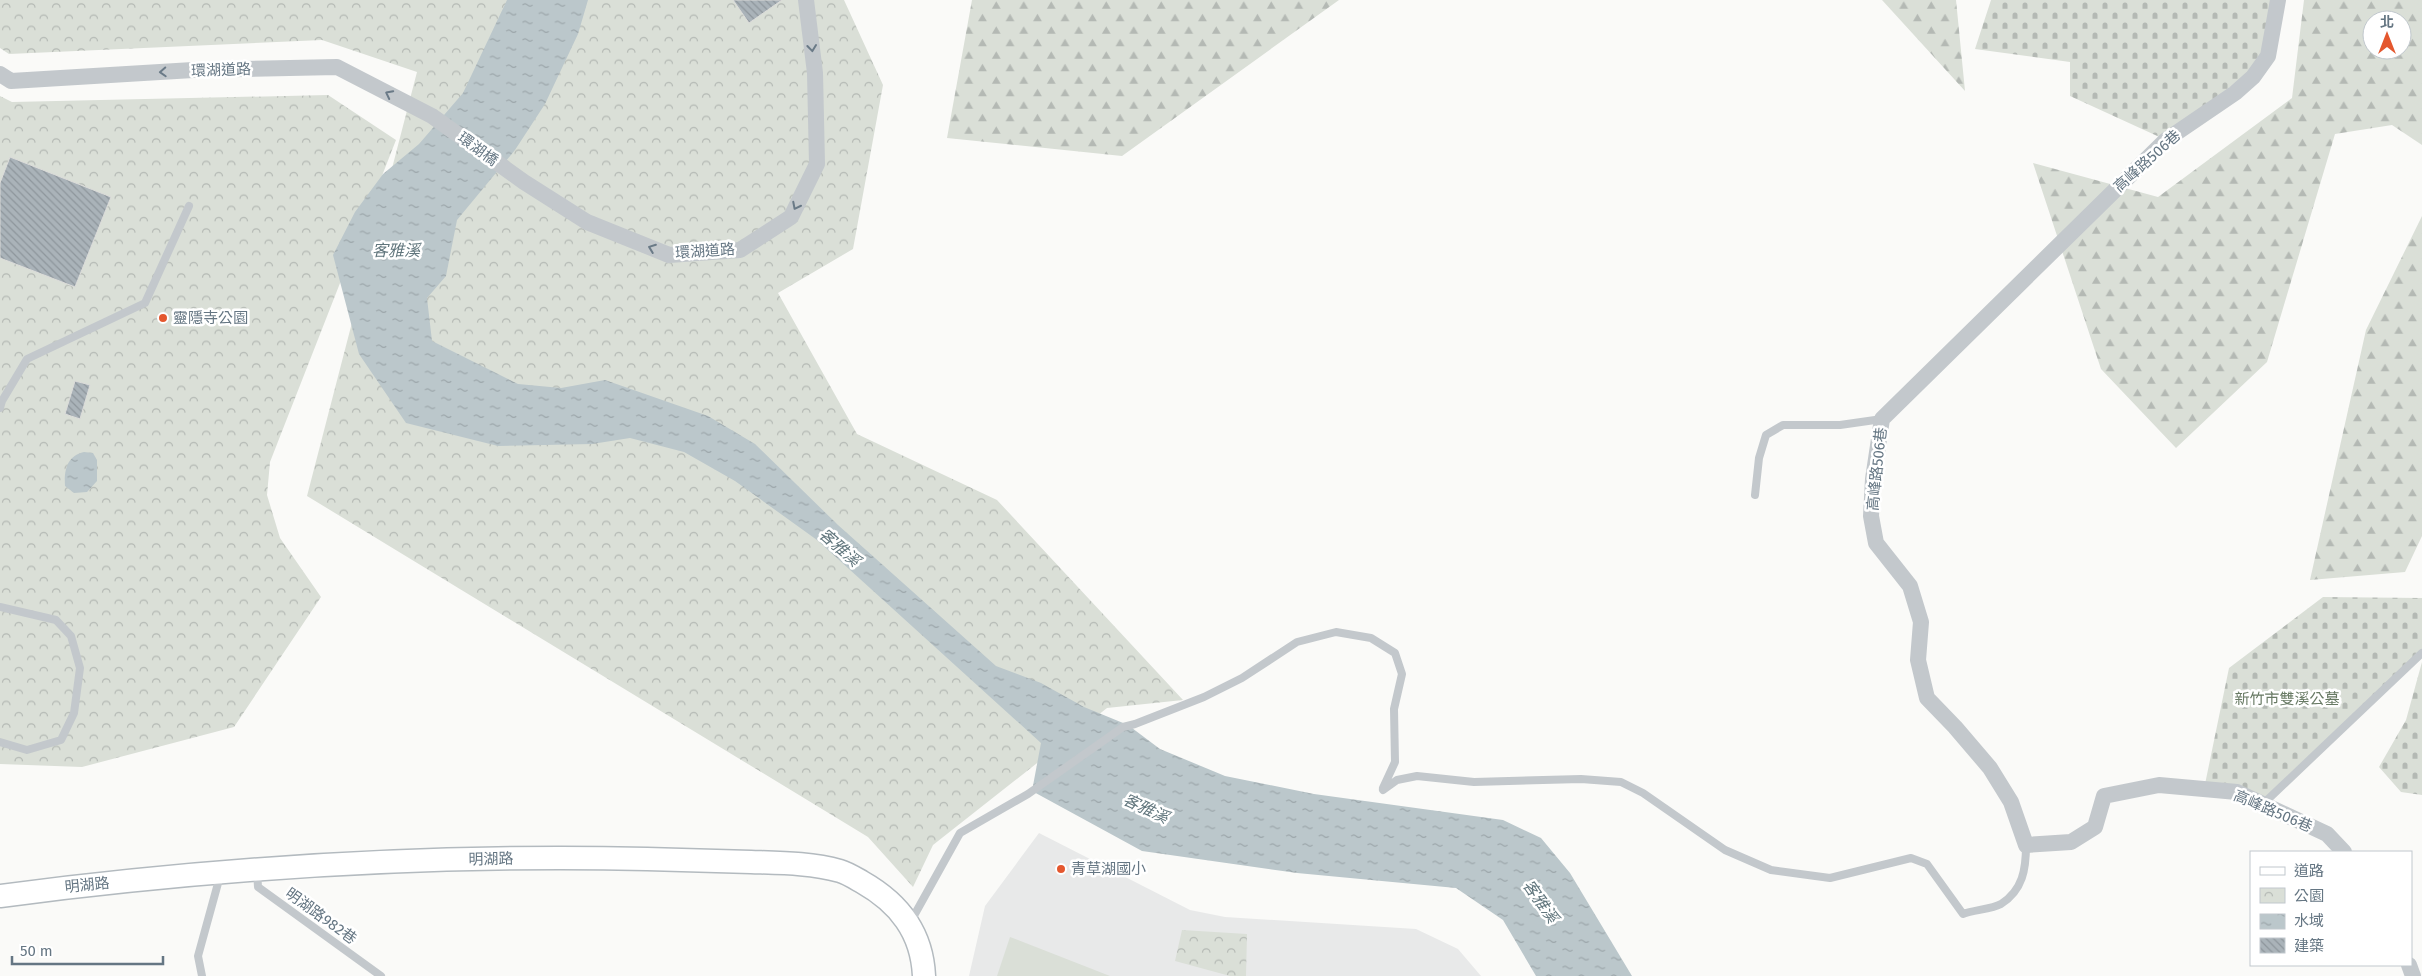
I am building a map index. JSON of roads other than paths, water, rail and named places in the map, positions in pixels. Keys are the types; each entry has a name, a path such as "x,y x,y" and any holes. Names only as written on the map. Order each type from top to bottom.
{"street":[{"name":"環湖道路","path":"524,182 587,222 670,255 740,250 791,217 817,164 815,73 806,0"},
{"name":"高峰路506巷","path":"2278,0 2268,56 2252,77 2235,93 2166,140 1882,419 1873,480 1872,516 1876,543 1910,586 1921,622 1918,660 1926,698 1955,727 1990,768 2011,802 2026,845 2071,842 2095,827 2104,796 2160,784 2237,792 2261,805 2327,834 2343,851"},
{"name":"環湖道路","path":"0,74 11,81 193,70 337,67 432,116"},
{"name":"環湖橋","path":"432,116 524,182"},
{"name":"明湖路","path":"0,896 134,880 339,864 455,859 580,858 795,863 842,871 884,894 910,924 924,962 924,976"}],"lane":[{"path":"0,408 2,401 27,359 145,303 189,206"},
{"path":"1755,495 1758,458 1766,435 1783,425 1840,425 1882,419"},
{"path":"0,607 56,620 71,636 80,668 74,713 61,740 27,750 0,742"},
{"path":"910,924 960,834 1028,794 1123,726 1135,724 1204,697 1242,678 1297,642 1336,632 1371,638 1395,653 1402,674 1394,709 1395,762 1383,790 1397,780 1417,776 1474,782 1581,779 1621,782 1643,793 1724,850 1771,870 1830,878 1911,858 1927,864 1963,914 2000,904 2013,894 2024,878 2026,845"},
{"path":"2261,805 2422,653"},
{"name":"明湖路982巷","path":"257,871 258,887 381,976"},
{"path":"202,976 198,956 221,873"}],"water":[{"name":"客雅溪","path":"507,0 588,0 578,34 545,104 515,150 457,220 446,276 427,298 432,341 518,384 561,388 605,380 708,416 755,444 838,525 996,666 1041,683 1084,707 1128,725 1160,749 1225,776 1314,794 1503,820 1541,838 1570,873 1632,976 1536,976 1503,920 1456,888 1297,873 1142,851 1032,791 1041,743 817,540 735,481 684,452 630,438 592,444 498,446 406,423 359,354 333,255 355,212 383,174 419,144 463,93"},
{"path":"84,452 93,453 97,460 97,481 87,492 74,493 65,486 66,469 70,460"}],"place":[{"name":"靈隱寺公園","path":"163,318"},
{"name":"青草湖國小","path":"1061,869"}],"park label":[{"name":"新竹市雙溪公墓","path":"2287,699"}]}
